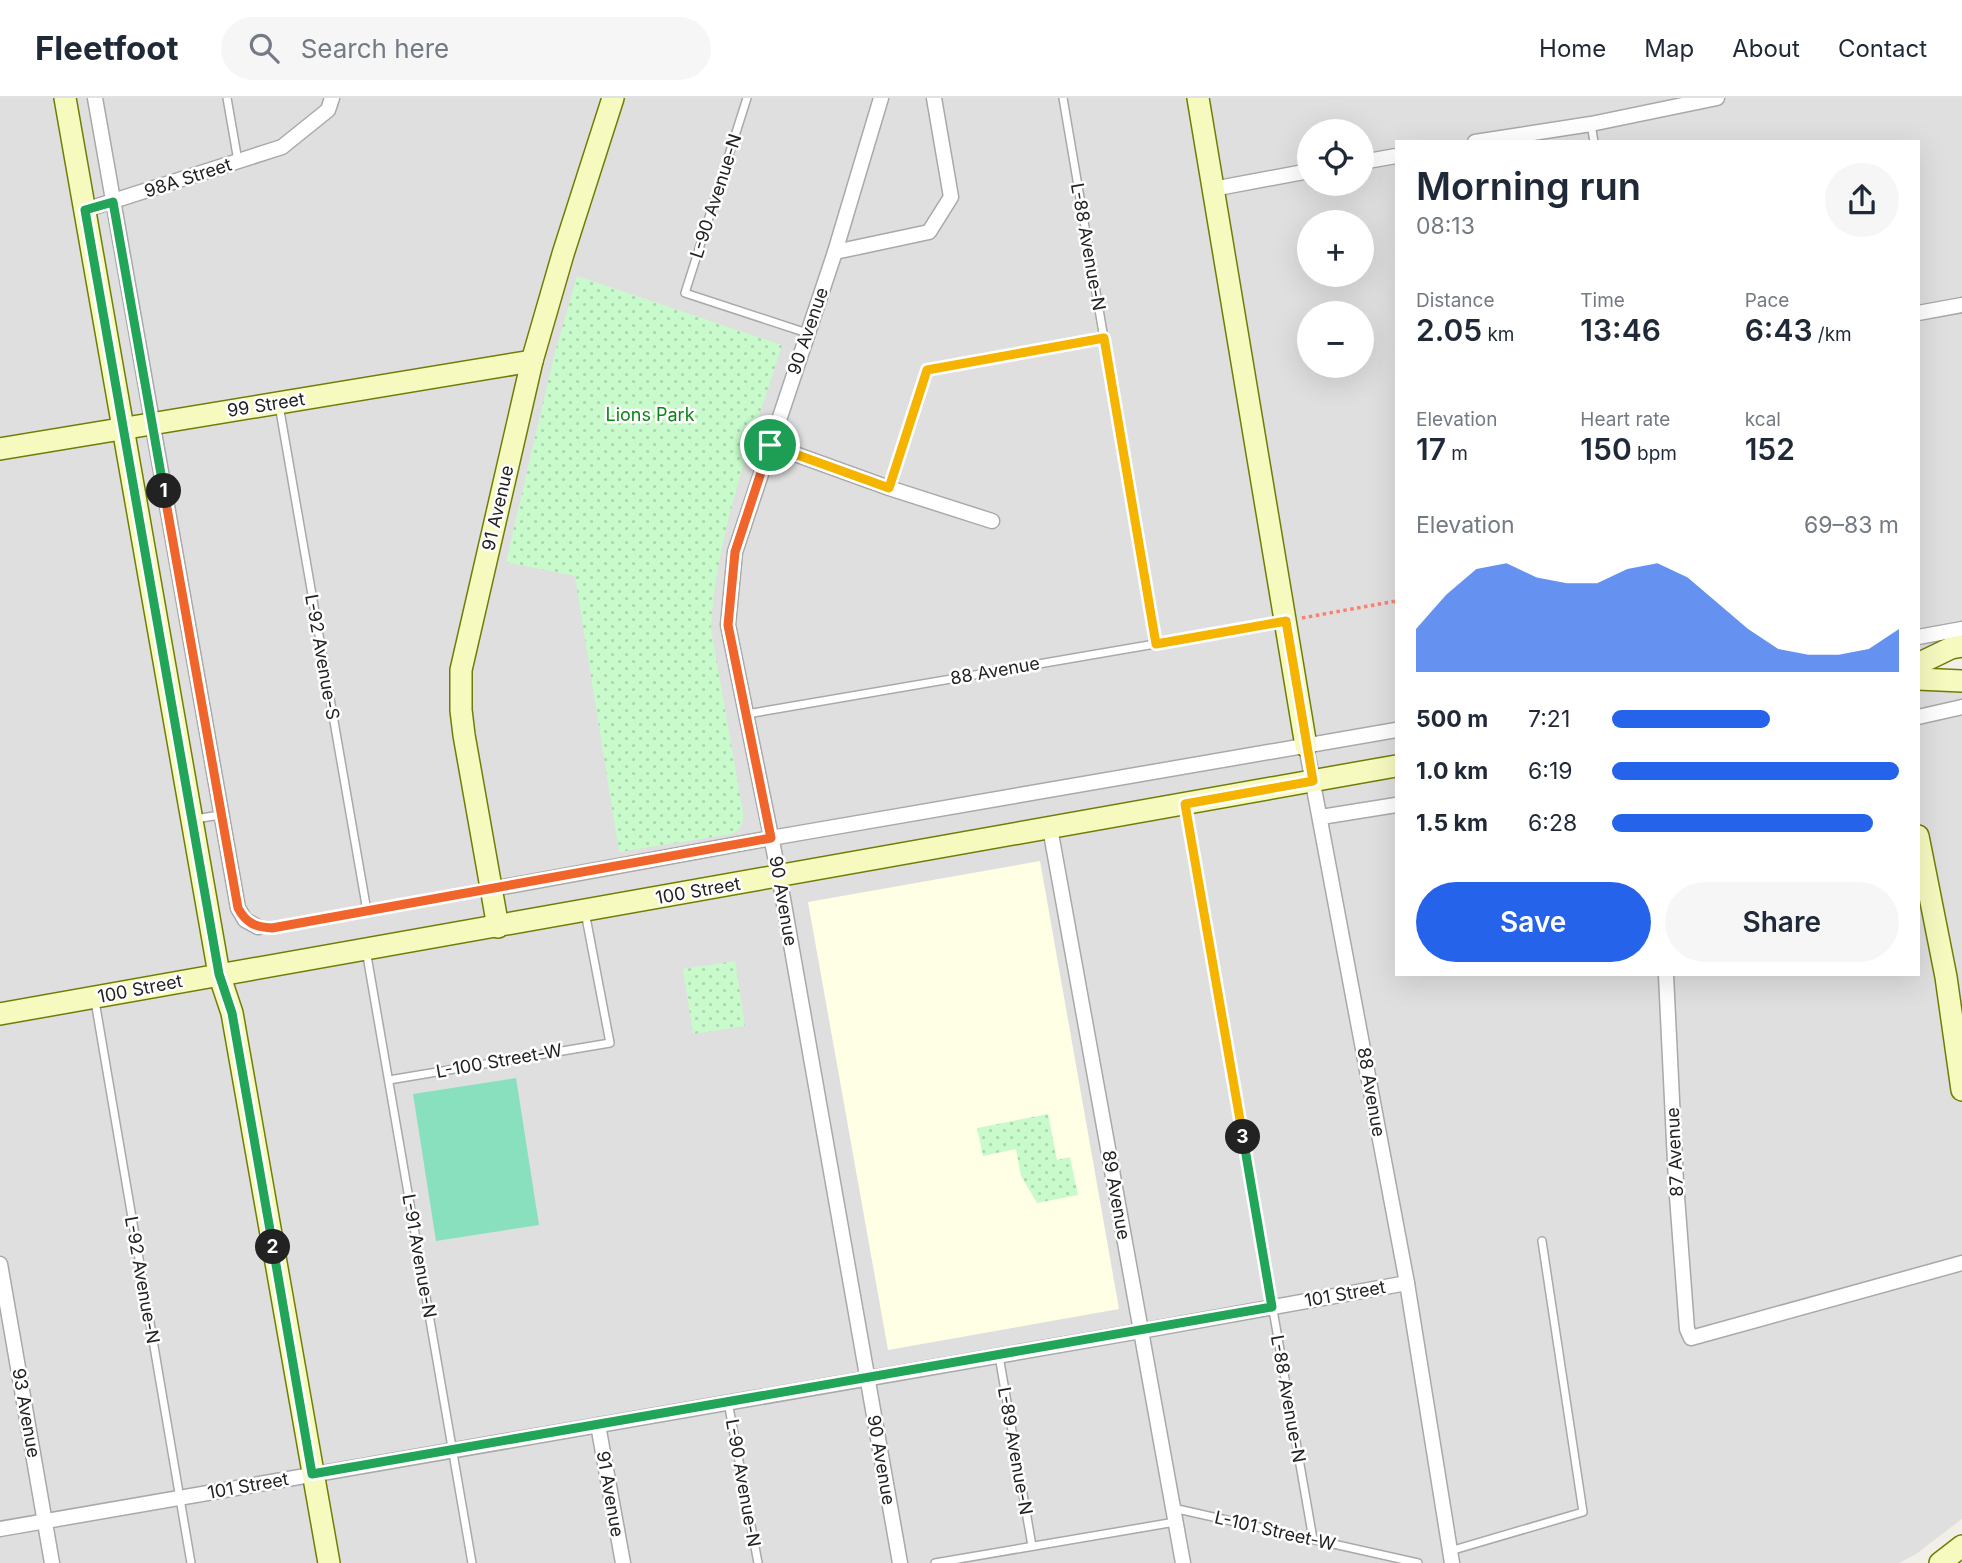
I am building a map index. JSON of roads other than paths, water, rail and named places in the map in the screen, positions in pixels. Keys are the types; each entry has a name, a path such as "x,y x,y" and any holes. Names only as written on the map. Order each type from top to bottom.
{"street":[{"path":"65,98 191,820 219,974 232,1013 329,1563"},
{"path":"95,98 238,908 245,920 258,927"},
{"name":"98A Street","path":"85,210 282,147 328,110 332,98"},
{"name":"91 Avenue","path":"498,927 464,735 461,670 532,361 613,98"},
{"name":"90 Avenue","path":"881,98 835,252 735,552 728,625 779,876 900,1563"},
{"path":"835,252 929,232 951,197 934,98"},
{"name":"88 Avenue","path":"1198,98 1306,746 1407,1283 1451,1557"},
{"path":"1488,140 1591,124 1717,98"},
{"path":"1374,160 1395,156"},
{"path":"1213,189 1297,174"},
{"path":"1920,313 1962,305"},
{"name":"99 Street","path":"0,449 532,361"},
{"path":"770,445 889,488 992,521"},
{"path":"1920,637 1962,629"},
{"path":"1920,663 1951,648 1962,646"},
{"path":"1920,679 1962,681"},
{"path":"1920,717 1962,707"},
{"path":"492,889 1395,730"},
{"name":"100 Street","path":"0,1014 1395,766"},
{"path":"1321,817 1395,805"},
{"name":"89 Avenue","path":"1050,828 1183,1563"},
{"path":"1920,844 1954,975 1962,1090"},
{"name":"87 Avenue","path":"1666,976 1676,1183 1687,1329 1690,1338 1962,1263"},
{"name":"93 Avenue","path":"0,1264 52,1563"},
{"name":"101 Street","path":"0,1529 1407,1283"},
{"name":"91 Avenue","path":"598,1425 623,1563"},
{"path":"1940,1563 1962,1546"}],"lane":[{"path":"227,98 244,160"},
{"name":"L-90 Avenue-N","path":"747,98 685,293 807,333"},
{"name":"L-88 Avenue-N","path":"1063,98 1156,644"},
{"path":"1591,124 1594,140"},
{"path":"889,488 927,370 1104,338"},
{"name":"L-92 Avenue-S","path":"279,403 367,911"},
{"name":"88 Avenue","path":"746,715 1286,621"},
{"name":"L-88 Avenue-N","path":"1185,804 1313,1539"},
{"path":"191,820 220,815"},
{"path":"258,927 272,928 492,889"},
{"name":"L-100 Street-W","path":"389,1080 610,1043 585,911"},
{"name":"L-91 Avenue-N","path":"366,950 472,1563"},
{"name":"L-92 Avenue-N","path":"94,997 191,1563"},
{"path":"1451,1557 1583,1512 1542,1241"},
{"name":"L-89 Avenue-N","path":"999,1356 1032,1546"},
{"name":"L-90 Avenue-N","path":"728,1402 758,1563"},
{"name":"L-101 Street-W","path":"935,1563 1032,1546 1174,1515 1313,1539 1418,1563"}],"park label":[{"name":"Lions Park","path":"650,415"}]}
